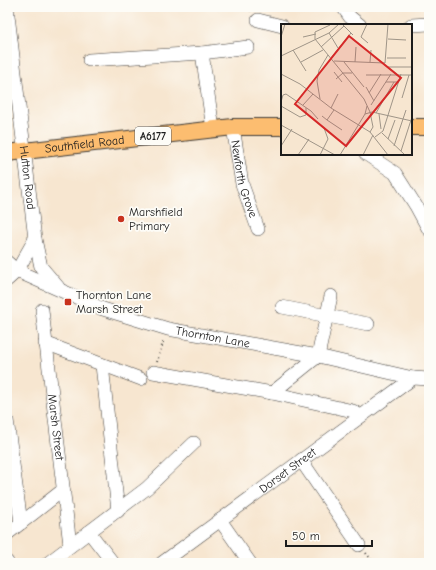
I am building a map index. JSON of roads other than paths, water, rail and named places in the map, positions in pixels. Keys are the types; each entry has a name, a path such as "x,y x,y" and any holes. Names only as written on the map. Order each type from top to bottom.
{"main road":[{"name":"Southfield Road","path":"7,153 233,127 281,127"},
{"path":"412,127 429,127"}],"street":[{"name":"Hutton Road","path":"7,7 35,239 41,267 63,291"},
{"path":"343,7 350,17 359,24"},
{"path":"258,20 281,26"},
{"path":"412,26 429,24"},
{"path":"89,60 202,53 248,47"},
{"path":"202,53 213,129"},
{"name":"Newforth Grove","path":"233,127 242,184 258,229"},
{"path":"368,155 395,173 429,230"},
{"path":"7,280 17,271 35,239"},
{"name":"Thornton Lane","path":"7,262 17,271 102,309 168,329 318,356 413,378 429,379"},
{"path":"272,393 318,356 331,296"},
{"path":"282,307 326,317 368,324"},
{"name":"Marsh Street","path":"42,310 70,545"},
{"path":"45,342 141,379"},
{"path":"102,365 118,511"},
{"path":"153,372 272,393 353,411 360,416"},
{"name":"Dorset Street","path":"162,563 413,378"},
{"path":"7,420 21,523"},
{"path":"48,563 70,545 118,511 164,473 194,443"},
{"path":"301,460 359,545"},
{"path":"7,534 63,490"},
{"path":"220,520 250,563"},
{"path":"89,532 114,563"}],"place":[{"name":"Marshfield Primary","path":"121,219"},
{"name":"Thornton Lane Marsh Street","path":"68,302"}]}
